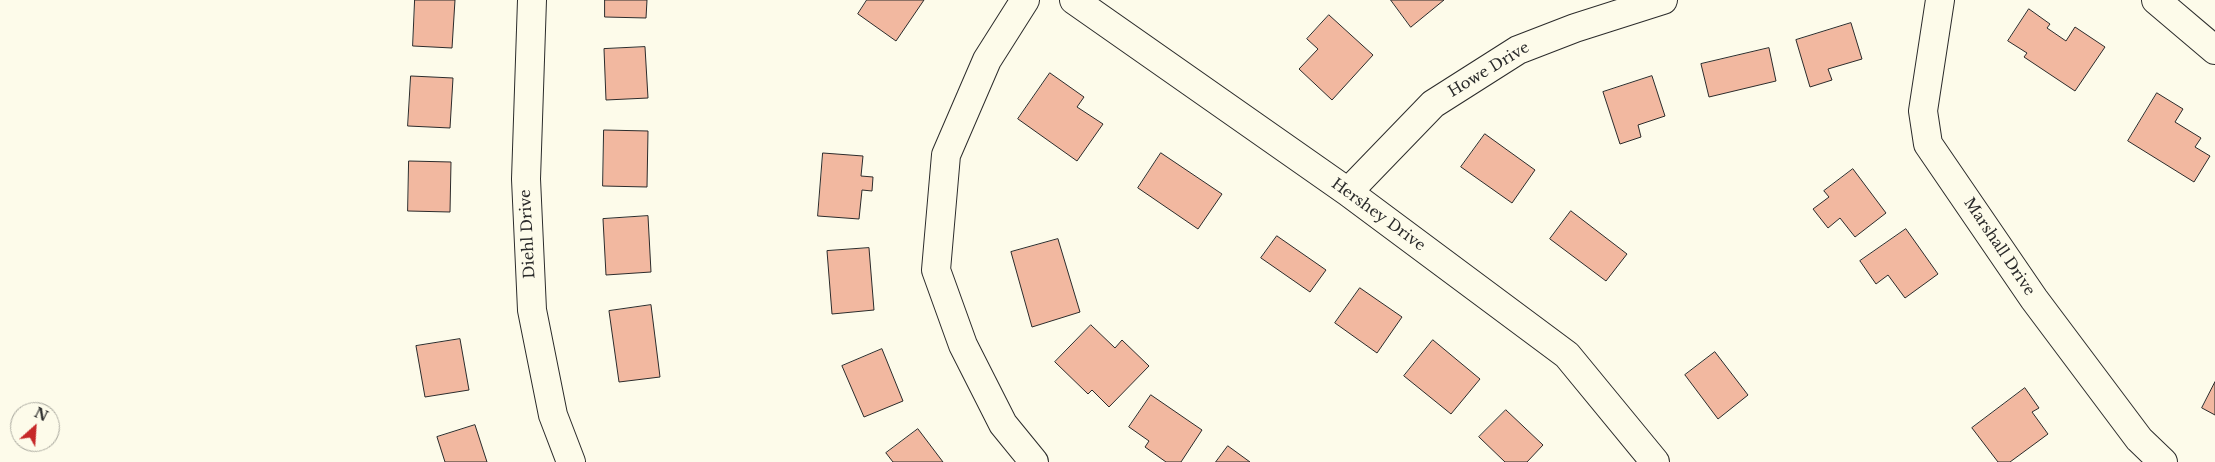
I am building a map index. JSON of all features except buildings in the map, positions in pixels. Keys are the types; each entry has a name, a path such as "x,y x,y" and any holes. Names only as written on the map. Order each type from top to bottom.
{"street":[{"name":"Diehl Drive","path":"532,0 526,178 532,310 553,415 571,462"},
{"path":"1026,0 986,60 946,154 936,270 963,345 1003,424 1034,462"},
{"name":"Hershey Drive","path":"1074,0 1348,192 1567,355 1655,462"},
{"name":"Howe Drive","path":"1348,192 1433,104 1518,50 1575,28 1663,0"},
{"name":"Marshall Drive","path":"1940,0 1923,111 1928,144 2040,306 2139,439 2163,462"},
{"path":"2156,0 2215,50"}]}
